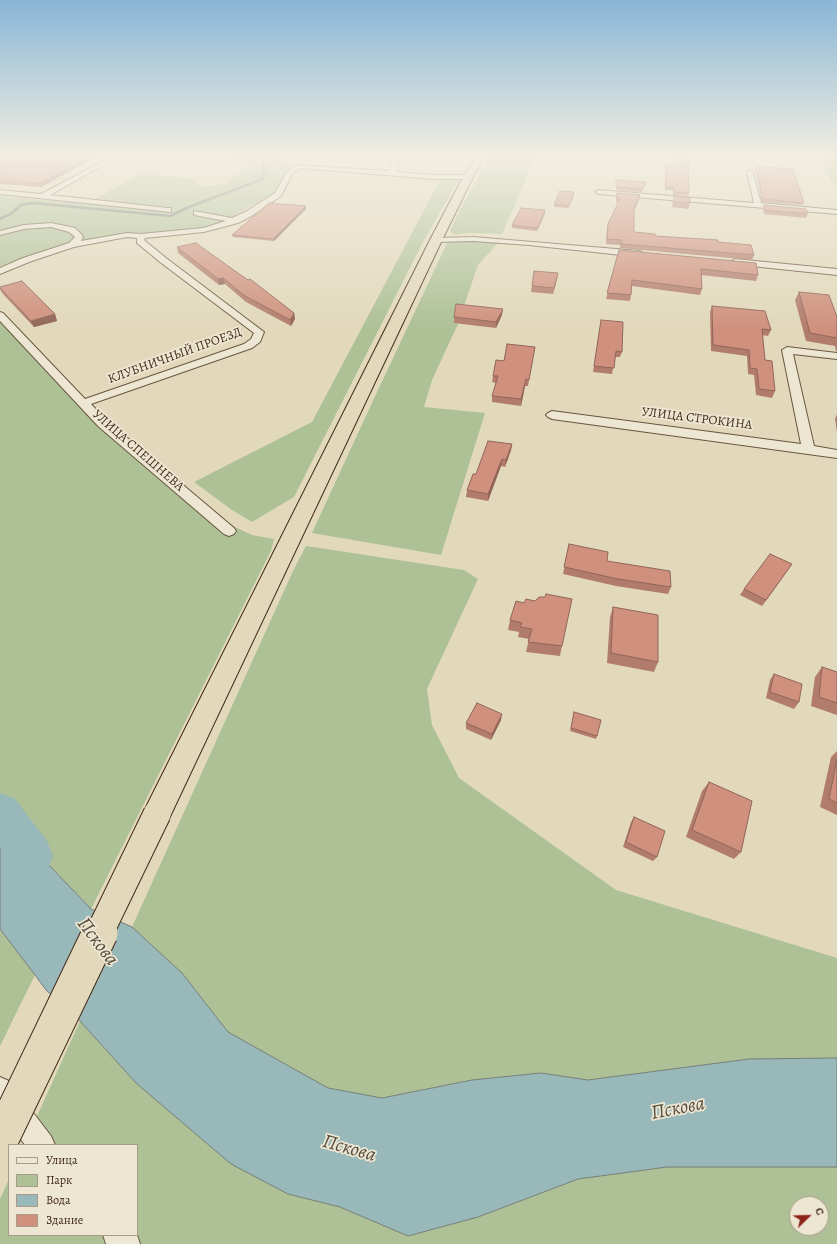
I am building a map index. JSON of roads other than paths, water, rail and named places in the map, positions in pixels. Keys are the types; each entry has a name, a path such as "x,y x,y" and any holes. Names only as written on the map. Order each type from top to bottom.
{"highway":[{"path":"0,1141 304,508 449,214"}],"street":[{"path":"203,214 235,220"},
{"path":"0,233 36,226 51,225 72,230 141,236 160,236 204,230 235,220 248,214"},
{"path":"72,230 79,236 77,241 72,245"},
{"path":"0,271 26,260 72,245 127,235"},
{"name":"КЛУБНИЧНЫЙ ПРОЕЗД","path":"84,403 248,346 256,340 260,332 163,260 140,241 141,236"},
{"path":"436,240 473,239 647,254"},
{"path":"726,262 837,272"},
{"name":"УЛИЦА СПЕШНЕВА","path":"0,315 102,423 229,530"},
{"path":"808,449 787,350 837,356"},
{"name":"УЛИЦА СТРОКИНА","path":"552,416 837,454"},
{"path":"0,1090 41,1144"},
{"path":"118,1236 126,1244"}],"water":[{"path":"0,814 91,909 132,927 182,973 228,1032 328,1088 382,1098 472,1080 541,1073 588,1080 749,1059 837,1058 837,1167 667,1167 578,1179 478,1217 408,1236 340,1207 288,1194 231,1164 136,1083 80,1021 46,990 0,929"}],"waterway":[{"path":"0,219 10,214"},
{"path":"149,214 170,216 174,214"},
{"name":"Пскова","path":"0,813 32,856"}]}
